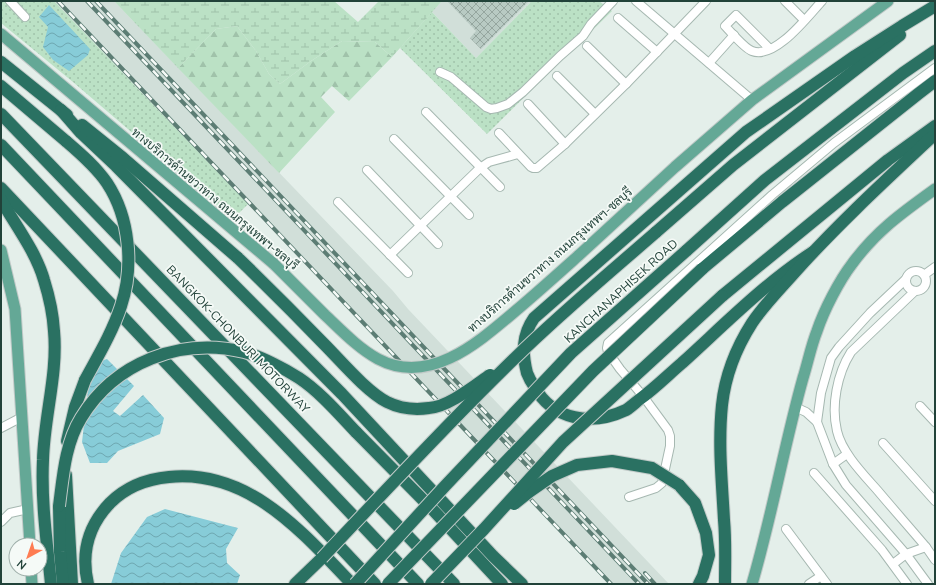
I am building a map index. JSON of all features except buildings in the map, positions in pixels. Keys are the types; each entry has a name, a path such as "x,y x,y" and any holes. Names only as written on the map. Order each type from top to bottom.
{"highway":[{"path":"902,26 929,1"},
{"path":"814,252 792,266 627,409 609,416 584,420 564,415 550,406 538,395 528,376 524,361 524,342 528,327 534,318 746,132 902,26 935,6"},
{"path":"300,584 322,558 437,435 516,357 567,310 733,165 910,28 935,6"},
{"name":"KANCHANAPHISEK ROAD","path":"355,584 571,353 765,180 903,73 935,51"},
{"path":"1,62 60,110 88,129 238,258 352,373 387,402 408,408 430,408 455,399 516,357"},
{"path":"388,584 593,371 702,269 782,202 935,81"},
{"path":"1,86 67,142 98,171 114,195 123,219 128,252 126,287 122,305 111,331 79,394 67,443 66,482 72,584"},
{"path":"60,110 81,133 116,166 342,394 493,556 522,584"},
{"name":"BANGKOK-CHONBURI MOTORWAY","path":"1,114 454,584"},
{"path":"888,160 902,142 935,116"},
{"path":"431,584 562,442 722,296 888,160 934,133"},
{"path":"724,583 724,521 720,477 720,433 722,404 727,378 740,344 752,322 776,293 814,252 934,133"},
{"path":"1,145 418,584"},
{"path":"1,188 375,584"},
{"path":"1,200 44,279 54,331 54,356 42,460 43,508 51,584"},
{"path":"62,584 59,506 64,467 71,440 81,418 97,396 118,377 141,363 166,352 204,347 244,352 274,364 299,378 325,400 433,510 502,584"},
{"path":"484,528 529,492 552,476 577,465 612,461 652,468 679,484 695,503 706,532 709,555 699,584"},
{"path":"88,584 85,572 86,551 89,535 96,519 116,497 128,489 143,482 159,478 178,476 196,476 212,479 252,495 275,510 298,529 352,584"},
{"path":"295,584 322,558"}],"main road":[{"name":"ทางบริการด้านขวาทาง ถนนกรุงเทพฯ-ชลบุรี","path":"1,34 274,264 353,342 379,359 400,368 415,368 439,363 461,353 488,335 752,100 888,1"},
{"path":"752,584 764,543 795,406 816,331 824,312 851,264 871,240 894,219 935,189"},
{"path":"2,253 15,309 30,537"}],"street":[{"path":"10,1 25,17"},
{"path":"440,72 451,77 486,107 491,109 508,104 583,36 591,24 613,1"},
{"path":"636,1 752,100"},
{"path":"785,1 804,20"},
{"path":"770,49 736,15 725,26 750,50 757,53 764,52 770,49 785,40 822,1"},
{"path":"499,133 531,167 536,168 565,144 626,84 703,2"},
{"path":"618,18 657,52"},
{"path":"709,63 734,35"},
{"path":"587,46 626,84"},
{"path":"629,497 656,488 662,483 670,446 670,436 668,430 643,396 608,352 608,344 772,195 834,143 935,68"},
{"path":"557,76 594,114"},
{"path":"528,104 565,144"},
{"path":"426,112 500,187"},
{"path":"394,139 469,215"},
{"path":"390,255 480,168 488,162 518,154"},
{"path":"367,170 438,244"},
{"path":"338,202 408,273"},
{"path":"924,274 935,266"},
{"path":"818,422 821,393 831,358 838,347 870,313 906,279 910,272 914,271 924,274"},
{"path":"924,274 926,282 925,286 919,290 915,290 860,342 846,360 834,405 837,432 847,454 926,547 935,560"},
{"path":"906,279 908,286 915,290"},
{"path":"795,406 811,415 818,422 833,464 846,485 906,554 928,584"},
{"path":"920,406 935,422"},
{"path":"2,427 22,417"},
{"path":"883,443 935,501"},
{"path":"833,464 847,454"},
{"path":"814,473 893,564 908,584"},
{"path":"1,522 10,513 28,509"},
{"path":"786,529 827,584"},
{"path":"893,564 906,554 926,547"},
{"path":"809,584 821,576"}],"shaded area":[{"path":"54,1 114,1 393,291 408,309 669,584 612,584"},
{"path":"442,1 532,1 476,58 432,12"}],"green space":[{"path":"1,1 54,1 248,204 233,219 73,82 1,23"},
{"path":"114,1 334,1 358,22 379,1 442,1 392,57 375,42 342,41 311,61 280,84 269,74 256,51 237,26 216,29 178,68"},
{"path":"532,1 599,1 612,11 487,134 400,48 432,12 476,58"},
{"path":"237,26 256,51 269,74 280,84 311,61 342,41 375,42 392,57 349,101 332,86 321,97 335,112 279,173 178,68 216,29"}],"water":[{"path":"49,5 90,49 88,55 69,71 53,60 43,47 48,27 39,17"},
{"path":"107,359 134,386 113,411 120,416 143,395 164,418 160,434 118,451 107,463 90,463 82,442 91,364"},
{"path":"165,509 238,528 226,549 227,563 240,575 237,584 111,584 121,553 147,517"}],"railway":[{"path":"58,1 611,584"},
{"path":"87,1 639,584"},
{"path":"96,1 648,584"},
{"path":"645,573 655,584"}]}
